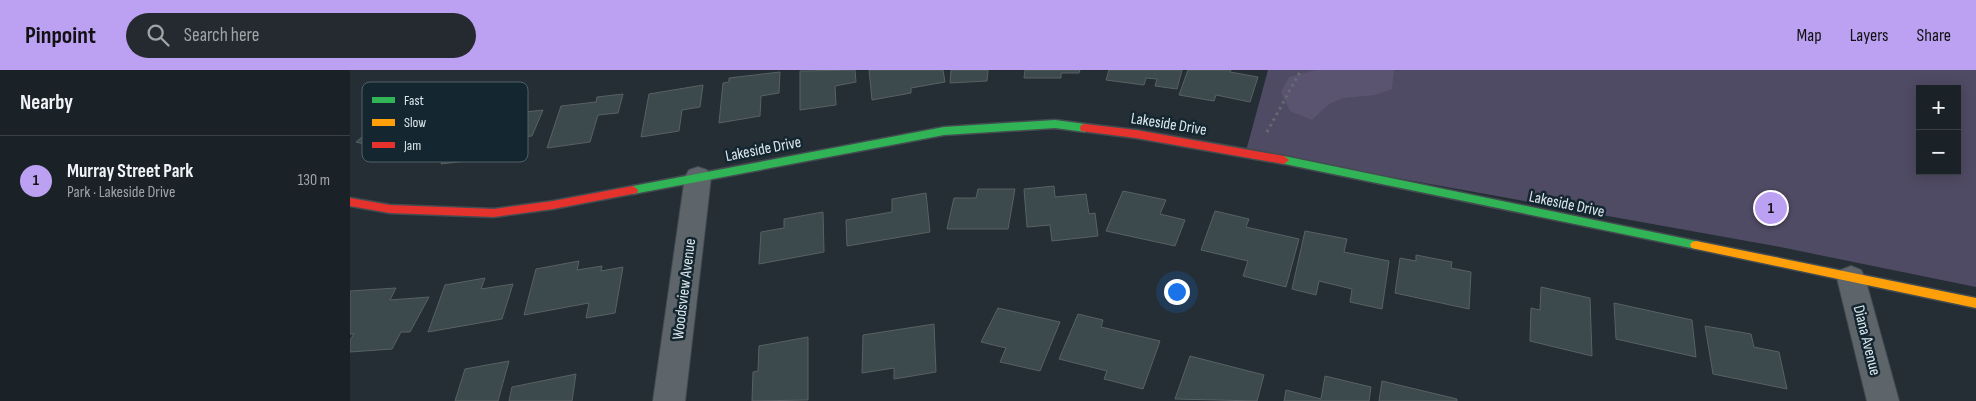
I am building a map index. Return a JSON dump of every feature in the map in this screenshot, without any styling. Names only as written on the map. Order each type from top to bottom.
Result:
[{"type":"street","name":"Lakeside Drive","points":[[350,202],[390,209],[494,212],[554,205],[944,131],[1055,124],[1136,134],[1253,154],[1976,303]]},
{"type":"street","name":"Woodsview Avenue","points":[[670,401],[698,177]]},
{"type":"street","name":"Diana Avenue","points":[[1852,278],[1883,401]]},
{"type":"path","points":[[1253,154],[1277,116],[1301,70]]},
{"type":"shaded area","points":[[1268,70],[1976,70],[1976,287],[1775,246],[1246,151]]},
{"type":"shaded area","points":[[1316,70],[1394,70],[1392,89],[1375,95],[1343,98],[1329,104],[1312,120],[1290,111],[1281,92],[1289,77]]},
{"type":"building","points":[[855,70],[856,82],[835,86],[836,105],[800,110],[800,71]]},
{"type":"building","points":[[869,70],[943,70],[945,82],[911,88],[911,93],[872,100]]},
{"type":"building","points":[[951,70],[988,70],[987,81],[950,83]]},
{"type":"building","points":[[1025,70],[1080,70],[1079,73],[1061,73],[1061,78],[1024,78]]},
{"type":"building","points":[[1109,70],[1182,70],[1177,89],[1155,86],[1157,79],[1146,78],[1144,85],[1106,80]]},
{"type":"building","points":[[1188,70],[1231,70],[1230,72],[1258,77],[1250,102],[1216,95],[1214,101],[1179,95]]},
{"type":"building","points":[[780,72],[779,93],[761,96],[760,116],[719,123],[723,83],[729,82],[729,78]]},
{"type":"building","points":[[703,85],[700,107],[682,110],[679,131],[641,137],[649,94]]},
{"type":"building","points":[[623,94],[618,113],[598,115],[590,142],[547,148],[561,106],[596,102],[597,97]]},
{"type":"building","points":[[543,110],[532,136],[528,136],[528,112]]},
{"type":"building","points":[[362,137],[362,143],[356,142]]},
{"type":"building","points":[[442,162],[458,162],[441,164]]},
{"type":"building","points":[[1054,186],[1055,197],[1086,194],[1089,214],[1095,213],[1098,236],[1052,241],[1050,225],[1027,227],[1024,189]]},
{"type":"building","points":[[978,189],[1015,189],[1008,229],[947,229],[954,198],[976,198]]},
{"type":"building","points":[[1123,191],[1166,200],[1160,214],[1185,220],[1175,246],[1106,231]]},
{"type":"building","points":[[926,193],[930,232],[847,246],[846,220],[892,212],[892,199]]},
{"type":"building","points":[[1215,211],[1249,219],[1246,227],[1299,239],[1286,287],[1243,276],[1248,261],[1201,250]]},
{"type":"building","points":[[823,212],[824,252],[759,264],[761,232],[784,228],[784,219]]},
{"type":"building","points":[[1305,231],[1347,239],[1344,252],[1389,261],[1382,309],[1350,302],[1352,289],[1319,281],[1316,295],[1292,289]]},
{"type":"building","points":[[1416,255],[1452,262],[1451,268],[1471,272],[1469,309],[1395,293],[1400,258],[1416,261]]},
{"type":"building","points":[[579,261],[577,270],[602,266],[601,271],[623,267],[615,313],[586,318],[589,303],[524,315],[536,269]]},
{"type":"building","points":[[485,278],[481,289],[513,284],[502,319],[428,332],[445,285]]},
{"type":"building","points":[[1541,287],[1590,298],[1592,356],[1530,341],[1531,308],[1540,310]]},
{"type":"building","points":[[396,288],[390,300],[429,297],[410,332],[401,332],[392,349],[350,352],[350,340],[354,334],[350,334],[350,291]]},
{"type":"building","points":[[1614,303],[1692,320],[1696,357],[1616,339]]},
{"type":"building","points":[[998,308],[1060,322],[1040,371],[1000,362],[1006,348],[981,342]]},
{"type":"building","points":[[1078,314],[1103,320],[1101,327],[1160,341],[1143,389],[1104,379],[1107,371],[1059,359]]},
{"type":"building","points":[[934,324],[936,372],[894,379],[894,368],[862,373],[863,335]]},
{"type":"building","points":[[1705,326],[1751,334],[1754,347],[1779,352],[1787,389],[1713,374]]},
{"type":"building","points":[[808,337],[808,400],[752,401],[753,372],[758,371],[759,346]]},
{"type":"building","points":[[1190,356],[1264,375],[1257,401],[1175,399]]},
{"type":"building","points":[[509,361],[498,401],[455,401],[465,369]]},
{"type":"building","points":[[576,374],[572,401],[509,401],[512,387]]},
{"type":"building","points":[[1325,376],[1371,387],[1369,401],[1284,401],[1286,390],[1321,399]]},
{"type":"building","points":[[1382,381],[1457,399],[1457,401],[1379,401]]},
{"type":"traffic: fast","points":[[633,190],[944,131],[1055,124],[1085,128]]},
{"type":"traffic: fast","points":[[1284,160],[1696,245]]},
{"type":"traffic: slow","points":[[1696,245],[1976,303]]},
{"type":"traffic: jam","points":[[1085,128],[1136,134],[1284,160]]},
{"type":"traffic: jam","points":[[350,202],[390,209],[494,213],[553,205],[633,190]]},
{"type":"place","name":"Murray Street Park","points":[[1771,208]]}]
